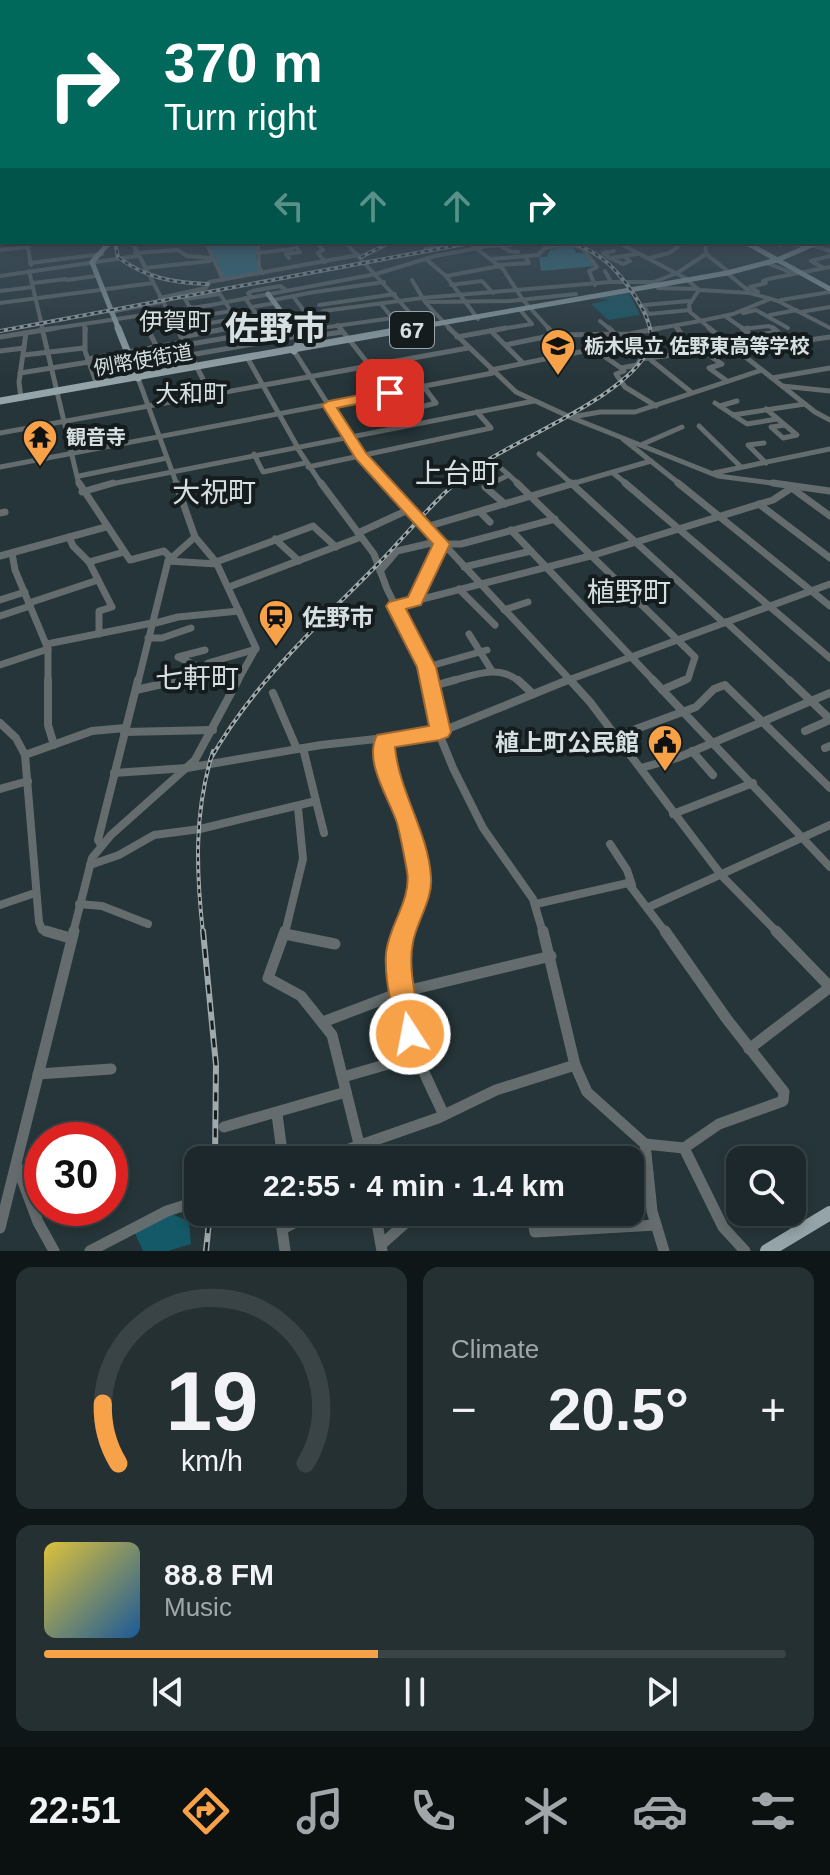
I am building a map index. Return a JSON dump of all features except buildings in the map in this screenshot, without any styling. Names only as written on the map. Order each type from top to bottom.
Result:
[{"type":"main road","points":[[93,266],[138,378]]},
{"type":"main road","name":"67","points":[[531,309],[754,266]]},
{"type":"main road","points":[[787,266],[830,290]]},
{"type":"main road","points":[[272,299],[298,334],[300,341],[294,351]]},
{"type":"main road","name":"例幣使街道","points":[[0,401],[531,309]]},
{"type":"main road","points":[[767,1251],[830,1213]]},
{"type":"street","points":[[30,266],[82,492],[130,560],[164,551],[169,559]]},
{"type":"street","points":[[0,276],[65,266]]},
{"type":"street","points":[[158,266],[145,268],[211,395]]},
{"type":"street","points":[[215,266],[223,280]]},
{"type":"street","points":[[259,266],[263,273]]},
{"type":"street","points":[[110,312],[223,280],[300,266]]},
{"type":"street","points":[[369,266],[424,328]]},
{"type":"street","points":[[251,307],[286,290],[404,266]]},
{"type":"street","points":[[435,266],[446,276],[478,319]]},
{"type":"street","points":[[446,276],[491,266]]},
{"type":"street","points":[[500,266],[523,300],[554,335]]},
{"type":"street","points":[[595,285],[589,271],[597,266]]},
{"type":"street","points":[[665,266],[698,290]]},
{"type":"street","points":[[20,373],[157,347],[204,333],[324,311],[492,291],[654,282],[687,266]]},
{"type":"street","points":[[720,266],[750,293]]},
{"type":"street","points":[[777,266],[797,273]]},
{"type":"street","points":[[61,267],[72,294]]},
{"type":"street","points":[[758,295],[760,293],[750,287],[766,283],[764,280],[827,267]]},
{"type":"street","points":[[605,271],[611,282]]},
{"type":"street","points":[[463,274],[467,282]]},
{"type":"street","points":[[0,289],[96,276]]},
{"type":"street","points":[[341,280],[362,307]]},
{"type":"street","points":[[412,280],[424,300],[457,337],[509,388],[570,417],[712,474],[748,482],[829,491]]},
{"type":"street","points":[[451,285],[482,281],[492,291]]},
{"type":"street","points":[[0,337],[248,298],[272,299],[384,282]]},
{"type":"street","points":[[0,303],[153,283]]},
{"type":"street","points":[[0,289],[21,285]]},
{"type":"street","points":[[262,323],[251,307],[249,292],[280,286],[286,290]]},
{"type":"street","points":[[302,287],[415,423]]},
{"type":"street","points":[[658,288],[750,293],[775,300],[830,328]]},
{"type":"street","points":[[698,290],[689,301],[690,310],[700,321],[805,404],[830,420]]},
{"type":"street","points":[[505,345],[554,335],[628,335],[725,316],[775,300],[830,290]]},
{"type":"street","points":[[204,333],[185,299],[220,294],[231,311],[261,342]]},
{"type":"street","points":[[319,305],[395,294]]},
{"type":"street","points":[[424,300],[464,303],[576,294]]},
{"type":"street","points":[[293,296],[321,335],[342,332]]},
{"type":"street","points":[[689,301],[644,305],[648,314],[690,310]]},
{"type":"street","points":[[381,304],[403,332]]},
{"type":"street","points":[[136,306],[157,347]]},
{"type":"street","points":[[768,316],[830,307]]},
{"type":"street","points":[[733,314],[756,310],[788,328]]},
{"type":"street","points":[[195,317],[231,311]]},
{"type":"street","points":[[457,337],[532,324],[521,311]]},
{"type":"street","points":[[747,312],[754,317]]},
{"type":"street","points":[[199,325],[256,315]]},
{"type":"street","points":[[190,355],[249,345],[316,328],[414,315]]},
{"type":"street","points":[[454,316],[460,322]]},
{"type":"street","points":[[725,316],[752,336],[778,332],[769,326],[744,329]]},
{"type":"street","points":[[600,321],[616,335]]},
{"type":"street","points":[[84,325],[87,332],[83,338],[84,348],[97,385]]},
{"type":"street","points":[[675,326],[683,338],[722,364],[709,368],[727,381]]},
{"type":"street","points":[[217,331],[232,361]]},
{"type":"street","points":[[491,331],[523,363]]},
{"type":"street","points":[[21,398],[20,373],[26,333]]},
{"type":"street","points":[[183,341],[255,333]]},
{"type":"street","points":[[243,335],[249,345]]},
{"type":"street","points":[[621,368],[637,365],[644,352],[628,335]]},
{"type":"street","points":[[641,359],[705,352],[793,335],[801,341]]},
{"type":"street","points":[[734,347],[830,337]]},
{"type":"street","points":[[0,351],[49,353],[84,348]]},
{"type":"street","points":[[0,433],[468,348]]},
{"type":"street","points":[[0,467],[424,387],[594,349],[624,371],[616,374],[620,381],[656,406]]},
{"type":"street","points":[[294,351],[361,456],[569,680],[617,736],[722,876],[830,987],[749,1049]]},
{"type":"street","points":[[248,359],[307,465],[375,556],[395,606],[427,667],[445,751],[477,816],[512,869],[526,884],[536,904],[575,1065],[587,1092],[645,1144],[684,1148],[719,1124],[783,1101],[784,1092],[749,1049],[632,885],[631,878],[610,844]]},
{"type":"street","points":[[651,360],[691,392]]},
{"type":"street","points":[[772,378],[830,368]]},
{"type":"street","points":[[570,417],[600,412],[635,412],[762,370]]},
{"type":"street","points":[[138,378],[195,537],[217,563],[256,649]]},
{"type":"street","points":[[782,386],[830,391]]},
{"type":"street","points":[[405,411],[436,402],[424,387]]},
{"type":"street","points":[[82,492],[121,480],[536,401]]},
{"type":"street","points":[[737,401],[717,404],[747,424],[777,419]]},
{"type":"street","points":[[733,415],[805,404]]},
{"type":"street","points":[[425,406],[436,419]]},
{"type":"street","points":[[766,409],[779,419],[788,427],[797,435],[783,438],[771,427],[786,425]]},
{"type":"street","points":[[254,454],[263,472],[361,456],[491,428],[477,412]]},
{"type":"street","points":[[699,426],[740,466]]},
{"type":"street","points":[[643,444],[682,427]]},
{"type":"street","points":[[618,435],[830,606]]},
{"type":"street","points":[[764,443],[748,445],[766,463]]},
{"type":"street","points":[[712,474],[830,449]]},
{"type":"street","points":[[539,454],[830,720],[805,731]]},
{"type":"street","points":[[79,476],[167,458]]},
{"type":"street","points":[[426,527],[651,461]]},
{"type":"street","points":[[502,469],[594,555],[695,661],[688,679],[662,690]]},
{"type":"street","points":[[613,473],[830,658]]},
{"type":"street","points":[[505,504],[485,487],[509,475]]},
{"type":"street","points":[[395,606],[636,543],[759,504],[793,488]]},
{"type":"street","points":[[793,488],[830,516]]},
{"type":"street","points":[[759,504],[830,558]]},
{"type":"street","points":[[229,587],[336,547],[410,509]]},
{"type":"street","points":[[480,512],[490,522]]},
{"type":"street","points":[[380,571],[397,551],[441,542],[461,544],[555,519]]},
{"type":"street","points":[[169,559],[217,563],[314,526],[336,547]]},
{"type":"street","points":[[0,556],[106,527]]},
{"type":"street","points":[[511,530],[715,742],[830,867]]},
{"type":"street","points":[[69,537],[73,546],[89,562],[112,607],[99,611],[99,634]]},
{"type":"street","points":[[101,845],[98,840],[169,559],[195,537]]},
{"type":"street","points":[[275,539],[299,561]]},
{"type":"street","points":[[415,601],[441,542]]},
{"type":"street","points":[[464,567],[531,551]]},
{"type":"street","points":[[89,562],[124,552]]},
{"type":"street","points":[[12,553],[15,570],[47,646],[48,725],[54,745]]},
{"type":"street","points":[[0,616],[98,580]]},
{"type":"street","points":[[114,773],[187,768],[300,749],[440,732],[569,680],[830,584]]},
{"type":"street","points":[[459,589],[495,625]]},
{"type":"street","points":[[0,600],[25,592]]},
{"type":"street","points":[[504,610],[528,602]]},
{"type":"street","points":[[0,665],[47,646],[99,634],[178,617],[239,611]]},
{"type":"street","points":[[148,638],[162,638],[191,628]]},
{"type":"street","points":[[469,634],[483,651],[492,671]]},
{"type":"street","points":[[136,690],[196,677],[208,663],[256,649]]},
{"type":"street","points":[[0,1228],[90,865],[101,845],[195,760],[256,649]]},
{"type":"street","points":[[201,668],[178,657],[205,650]]},
{"type":"street","points":[[427,667],[483,651]]},
{"type":"street","points":[[433,686],[492,671],[504,671],[533,694]]},
{"type":"street","points":[[617,736],[685,712],[725,685],[830,788]]},
{"type":"street","points":[[273,693],[300,749],[324,833]]},
{"type":"street","points":[[641,768],[715,742],[830,693]]},
{"type":"street","points":[[0,723],[16,738],[25,755],[35,893],[42,930],[70,938]]},
{"type":"street","points":[[25,755],[96,730],[213,730]]},
{"type":"street","points":[[384,740],[386,770],[408,823],[419,877],[398,956],[402,992],[416,1056],[444,1115]]},
{"type":"street","points":[[692,751],[713,775]]},
{"type":"street","points":[[0,789],[28,781]]},
{"type":"street","points":[[673,814],[753,783]]},
{"type":"street","points":[[90,865],[119,855],[154,835],[298,808],[298,805],[316,801]]},
{"type":"street","points":[[298,808],[304,854],[285,934],[268,978],[301,996],[335,1042],[360,1146],[444,1115],[496,1090],[575,1065]]},
{"type":"street","points":[[649,907],[830,825]]},
{"type":"street","points":[[536,904],[628,883],[632,885]]},
{"type":"street","points":[[0,903],[35,893]]},
{"type":"street","points":[[79,904],[102,906],[148,924]]},
{"type":"street","points":[[285,934],[335,944]]},
{"type":"street","points":[[323,1022],[402,992],[551,956]]},
{"type":"street","points":[[343,1077],[416,1056]]},
{"type":"street","points":[[38,1074],[111,1069]]},
{"type":"street","points":[[224,1127],[346,1092]]},
{"type":"street","points":[[277,1114],[281,1146]]},
{"type":"street","points":[[645,1144],[656,1225],[664,1251]]},
{"type":"street","points":[[684,1148],[723,1227],[745,1251]]},
{"type":"street","points":[[17,1166],[38,1222],[54,1251]]},
{"type":"street","points":[[644,1173],[648,1173]]},
{"type":"street","points":[[90,1251],[167,1211],[184,1206]]},
{"type":"street","points":[[644,1226],[656,1225]]},
{"type":"street","points":[[285,1251],[282,1229],[288,1226]]},
{"type":"street","points":[[378,1226],[382,1248]]},
{"type":"street","points":[[382,1248],[404,1226]]},
{"type":"street","points":[[534,1226],[535,1232],[639,1226]]},
{"type":"shaded area","points":[[219,266],[260,266],[263,273],[225,280]]},
{"type":"shaded area","points":[[540,266],[591,266],[541,271]]},
{"type":"shaded area","points":[[629,293],[640,315],[608,320],[591,304],[609,300],[597,298]]},
{"type":"shaded area","points":[[169,1213],[184,1219],[184,1226],[189,1226],[191,1244],[168,1251],[143,1251],[134,1231]]},
{"type":"railway","points":[[132,266],[172,281],[208,284]]},
{"type":"railway","points":[[0,331],[345,266]]},
{"type":"railway","points":[[211,758],[246,705],[288,655],[454,485],[485,462],[593,401],[637,367],[649,348],[649,326],[629,287],[611,266]]},
{"type":"railway","points":[[211,758],[213,751]]},
{"type":"railway","points":[[203,933],[198,841],[202,796],[211,758]]},
{"type":"railway","points":[[203,931],[216,1065],[215,1146]]},
{"type":"railway","points":[[206,1251],[209,1226]]},
{"type":"place","name":"栃木県立 佐野東高等学校","points":[[558,377]]},
{"type":"place","name":"観音寺","points":[[40,468]]},
{"type":"place","name":"佐野市","points":[[276,648]]},
{"type":"place","name":"植上町公民館","points":[[665,773]]},
{"type":"district","name":"伊賀町","points":[[175,321]]},
{"type":"district","name":"佐野市","points":[[276,328]]},
{"type":"district","name":"大和町","points":[[191,393]]},
{"type":"district","name":"上台町","points":[[457,473]]},
{"type":"district","name":"大祝町","points":[[214,492]]},
{"type":"district","name":"植野町","points":[[629,592]]},
{"type":"district","name":"七軒町","points":[[197,678]]},
{"type":"route","points":[[390,393],[329,405],[361,456],[442,544],[415,595],[415,601],[395,606],[427,667],[440,732],[384,740],[386,770],[408,823],[420,883],[398,956],[410,1034]]}]
